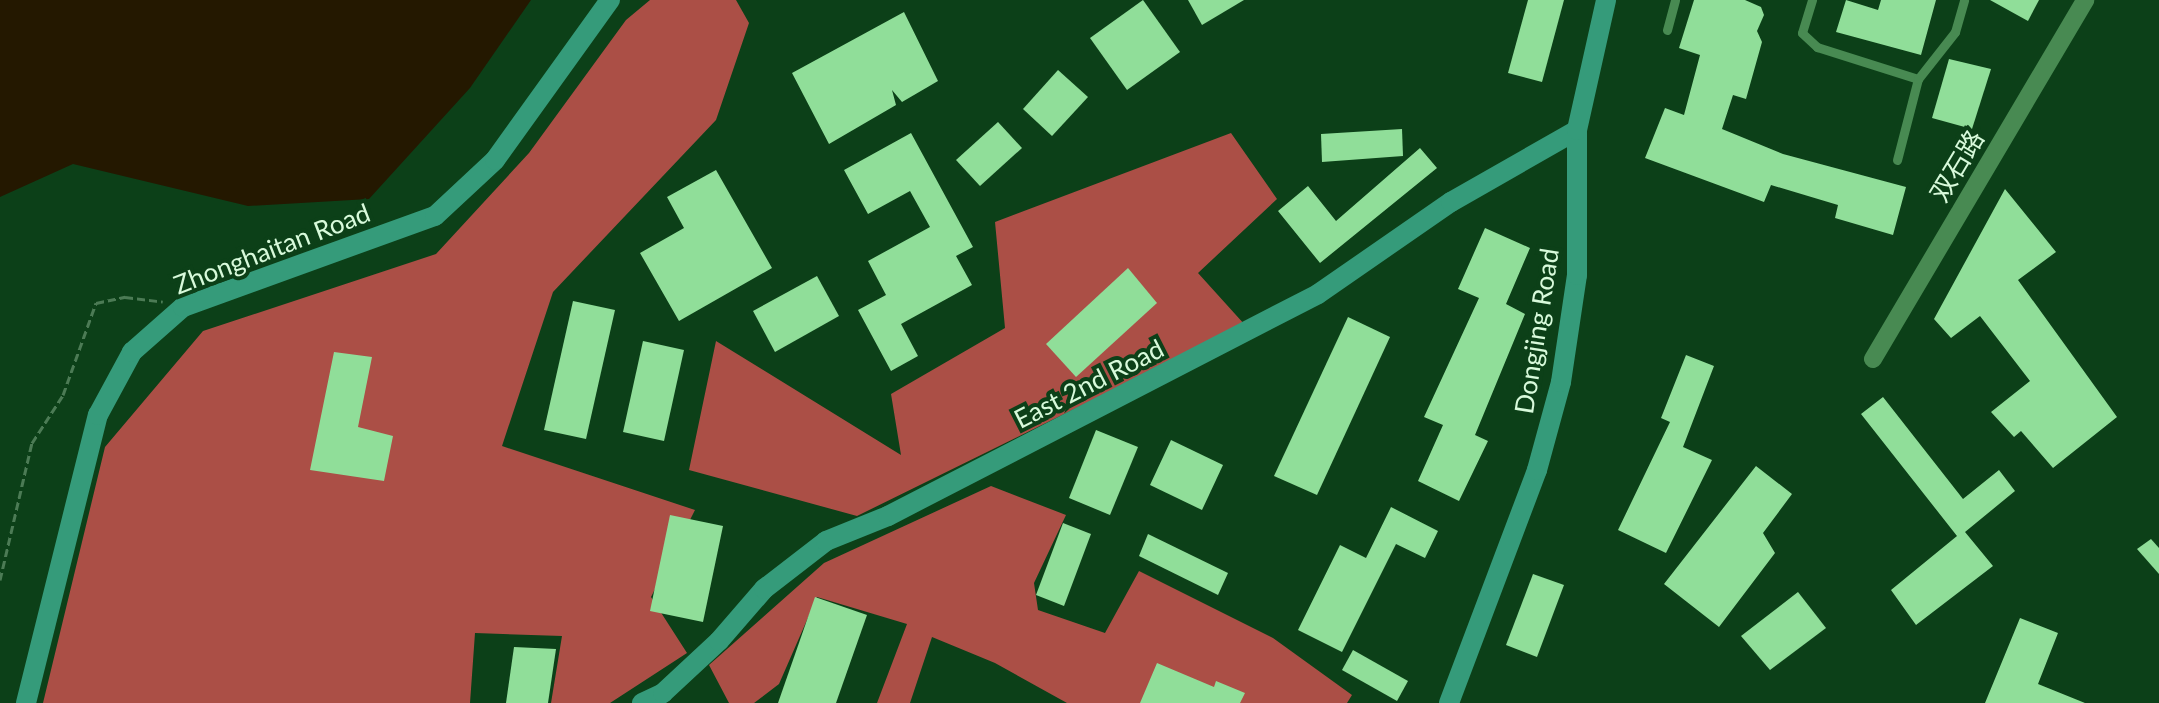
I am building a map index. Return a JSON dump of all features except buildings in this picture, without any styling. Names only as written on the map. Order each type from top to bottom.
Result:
[{"type":"main road","name":"Zhonghaitan Road","points":[[26,703],[98,415],[132,352],[178,311],[435,216],[495,160],[610,0]]},
{"type":"main road","name":"Dongjing Road","points":[[1449,703],[1537,470],[1561,382],[1577,275],[1577,130],[1606,0]]},
{"type":"main road","name":"East 2nd Road","points":[[642,703],[663,693],[719,641],[764,589],[826,541],[888,516],[1318,294],[1451,202],[1577,130]]},
{"type":"street","name":"双石路","points":[[1873,359],[2085,0]]},
{"type":"lane","points":[[1667,30],[1675,0]]},
{"type":"lane","points":[[1810,0],[1802,33],[1817,47],[1918,79]]},
{"type":"lane","points":[[1897,160],[1918,79],[1955,32],[1964,0]]},
{"type":"path","points":[[0,580],[32,443],[63,395],[96,303],[157,299],[178,311]]},
{"type":"shaded area","points":[[0,0],[531,0],[470,88],[369,199],[248,206],[73,164],[0,197]]},
{"type":"shaded area","points":[[650,0],[736,0],[749,23],[716,120],[553,292],[502,446],[695,510],[651,597],[687,653],[610,703],[551,703],[562,636],[475,633],[470,703],[43,703],[105,447],[203,331],[436,254],[529,153],[626,20]]},
{"type":"shaded area","points":[[1231,133],[1277,199],[1198,273],[1245,325],[857,516],[689,470],[716,341],[901,455],[891,394],[1005,328],[995,222]]},
{"type":"shaded area","points":[[991,486],[1066,515],[1034,583],[1038,610],[1105,633],[1139,571],[1273,638],[1352,695],[1347,703],[1067,703],[995,663],[932,637],[910,703],[877,703],[907,624],[817,597],[779,684],[754,703],[729,703],[709,665],[824,563]]}]
